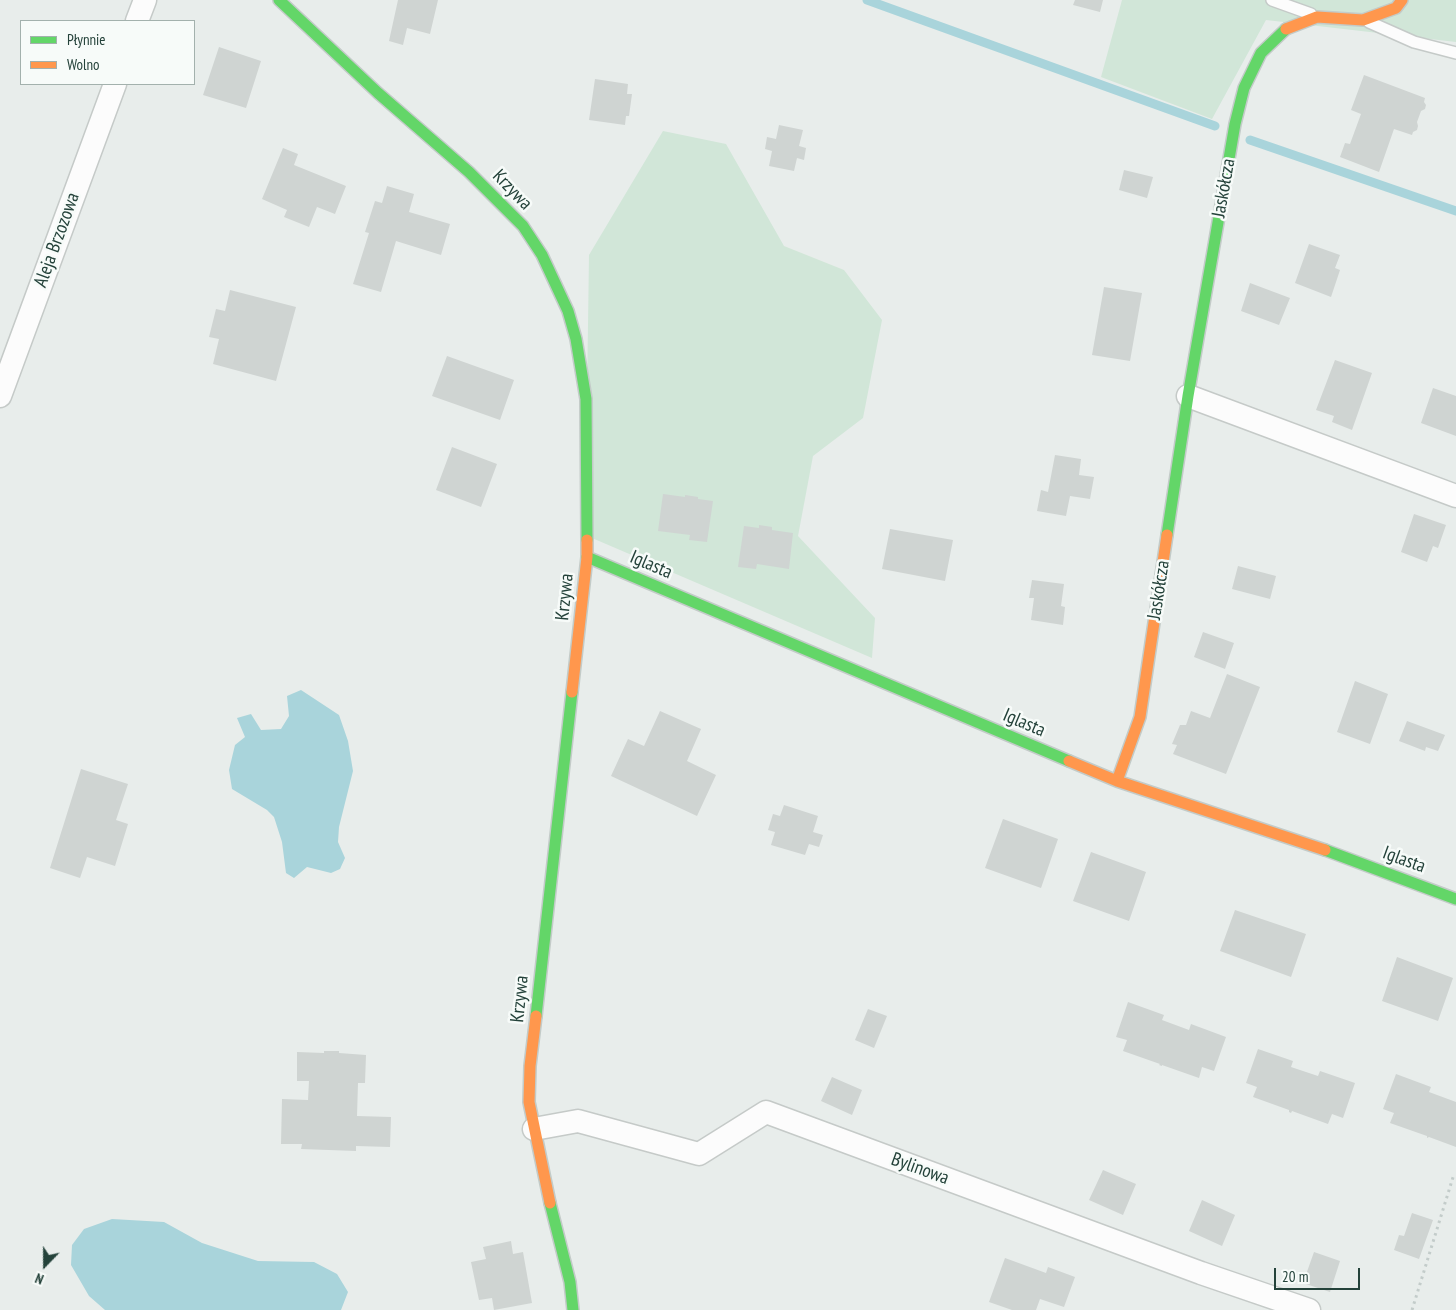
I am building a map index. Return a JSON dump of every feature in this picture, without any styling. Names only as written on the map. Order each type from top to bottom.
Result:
[{"type":"street","points":[[138,20],[145,0]]},
{"type":"street","name":"Krzywa","points":[[279,0],[378,93],[469,172],[523,226],[542,255],[568,310],[576,339],[586,399],[587,556],[530,1066],[528,1102],[547,1192],[570,1282],[573,1310]]},
{"type":"street","points":[[1317,17],[1363,20],[1396,8],[1402,0]]},
{"type":"street","name":"Jaskółcza","points":[[1118,781],[1140,717],[1188,396],[1235,124],[1244,88],[1261,53],[1287,28],[1317,17]]},
{"type":"street","name":"Aleja Brzozowa","points":[[0,396],[114,85]]},
{"type":"street","points":[[1188,396],[1456,496]]},
{"type":"street","name":"Iglasta","points":[[587,556],[1118,781],[1310,844],[1456,899]]},
{"type":"street","name":"Bylinowa","points":[[534,1129],[578,1121],[699,1154],[766,1112],[1201,1273],[1309,1310]]},
{"type":"lane","points":[[1272,0],[1317,17]]},
{"type":"lane","points":[[1363,20],[1414,42],[1456,53]]},
{"type":"path","points":[[1412,1310],[1454,1174]]},
{"type":"green space","points":[[1122,0],[1456,0],[1456,42],[1266,20],[1212,119],[1101,77]]},
{"type":"green space","points":[[663,131],[726,144],[784,246],[844,270],[882,320],[863,418],[813,456],[798,536],[875,618],[872,658],[585,535],[589,255]]},
{"type":"water","points":[[301,690],[339,715],[348,741],[353,771],[339,827],[338,842],[345,858],[340,869],[331,873],[307,867],[294,878],[286,873],[282,842],[274,817],[267,810],[232,789],[229,770],[235,745],[245,737],[237,718],[251,714],[261,730],[281,729],[289,716],[287,696]]},
{"type":"water","points":[[112,1219],[164,1222],[202,1243],[258,1261],[314,1262],[337,1274],[348,1292],[341,1310],[105,1310],[89,1296],[71,1265],[72,1245],[84,1229]]},
{"type":"building","points":[[398,0],[438,0],[430,34],[407,28],[403,45],[389,41]]},
{"type":"building","points":[[1075,0],[1103,0],[1100,12],[1073,5]]},
{"type":"building","points":[[219,47],[261,61],[246,108],[203,95]]},
{"type":"building","points":[[1364,75],[1425,98],[1425,109],[1421,111],[1417,122],[1417,130],[1412,135],[1394,129],[1379,172],[1340,157],[1345,143],[1350,144],[1361,114],[1351,110]]},
{"type":"building","points":[[595,79],[628,84],[627,94],[632,94],[629,116],[626,116],[625,125],[589,120]]},
{"type":"building","points":[[779,125],[803,130],[799,146],[806,148],[804,160],[797,158],[794,171],[769,166],[772,151],[765,149],[767,137],[776,139]]},
{"type":"building","points":[[283,148],[298,154],[294,165],[346,186],[335,214],[317,207],[309,227],[284,217],[287,210],[262,199]]},
{"type":"building","points":[[1124,170],[1153,177],[1147,198],[1119,190]]},
{"type":"building","points":[[387,186],[414,194],[409,212],[450,224],[441,255],[396,241],[381,292],[353,284],[369,233],[365,232],[375,201],[382,203]]},
{"type":"building","points":[[1309,244],[1340,255],[1335,268],[1340,270],[1331,297],[1295,283]]},
{"type":"building","points":[[1250,283],[1290,298],[1279,325],[1241,311]]},
{"type":"building","points":[[1104,287],[1142,293],[1130,361],[1092,355]]},
{"type":"building","points":[[230,290],[296,307],[276,381],[213,364],[219,339],[209,337],[216,309],[225,311]]},
{"type":"building","points":[[447,356],[514,380],[500,420],[432,396]]},
{"type":"building","points":[[1335,360],[1372,373],[1352,430],[1332,422],[1334,416],[1316,410]]},
{"type":"building","points":[[1433,388],[1456,396],[1456,436],[1421,423]]},
{"type":"building","points":[[452,447],[497,464],[481,507],[436,490]]},
{"type":"building","points":[[1055,455],[1081,459],[1079,475],[1094,477],[1090,499],[1070,496],[1066,516],[1037,511],[1041,490],[1048,492]]},
{"type":"building","points":[[663,494],[685,497],[685,495],[713,501],[707,542],[689,540],[690,535],[658,531]]},
{"type":"building","points":[[1414,514],[1446,525],[1438,548],[1433,546],[1427,562],[1401,552]]},
{"type":"building","points":[[759,525],[772,527],[772,530],[793,533],[789,569],[757,564],[756,569],[738,567],[744,526],[759,528]]},
{"type":"building","points":[[890,529],[953,540],[945,581],[882,569]]},
{"type":"building","points":[[1238,566],[1276,576],[1270,599],[1232,589]]},
{"type":"building","points":[[1032,580],[1064,584],[1061,606],[1065,607],[1063,625],[1031,620],[1034,598],[1029,598]]},
{"type":"building","points":[[1203,632],[1234,643],[1225,669],[1194,657]]},
{"type":"building","points":[[1227,674],[1260,687],[1226,774],[1173,754],[1177,745],[1172,744],[1180,725],[1186,725],[1191,711],[1210,718]]},
{"type":"building","points":[[1355,681],[1388,694],[1370,744],[1337,732]]},
{"type":"building","points":[[660,711],[701,729],[687,761],[716,775],[697,816],[611,776],[628,739],[644,746]]},
{"type":"building","points":[[1407,721],[1445,735],[1438,751],[1426,747],[1425,751],[1399,741]]},
{"type":"building","points":[[81,769],[128,784],[116,820],[128,824],[115,866],[87,857],[80,878],[50,868]]},
{"type":"building","points":[[784,805],[818,816],[813,832],[823,835],[819,847],[809,844],[805,855],[771,845],[775,832],[768,830],[773,814],[780,816]]},
{"type":"building","points":[[1003,819],[1058,839],[1041,888],[985,868]]},
{"type":"building","points":[[1091,852],[1146,872],[1129,921],[1073,901]]},
{"type":"building","points":[[1235,910],[1306,934],[1291,977],[1220,951]]},
{"type":"building","points":[[1397,957],[1453,978],[1438,1021],[1382,1001]]},
{"type":"building","points":[[1128,1002],[1164,1015],[1162,1020],[1189,1030],[1191,1024],[1226,1037],[1214,1071],[1202,1067],[1199,1078],[1123,1051],[1127,1040],[1116,1037]]},
{"type":"building","points":[[868,1009],[887,1016],[874,1048],[855,1040]]},
{"type":"building","points":[[1258,1049],[1293,1061],[1291,1067],[1318,1076],[1320,1071],[1355,1083],[1343,1118],[1332,1114],[1328,1124],[1292,1111],[1291,1113],[1289,1110],[1253,1097],[1257,1087],[1246,1083]]},
{"type":"building","points":[[324,1051],[366,1055],[365,1083],[358,1083],[357,1116],[391,1117],[390,1147],[356,1146],[356,1151],[301,1149],[302,1144],[281,1144],[282,1099],[308,1100],[309,1081],[297,1081],[297,1052],[324,1053]]},
{"type":"building","points":[[1396,1074],[1431,1087],[1429,1092],[1456,1102],[1456,1147],[1390,1123],[1394,1113],[1383,1109]]},
{"type":"building","points":[[832,1077],[862,1090],[852,1115],[821,1101]]},
{"type":"building","points":[[1103,1170],[1136,1184],[1123,1215],[1089,1200]]},
{"type":"building","points":[[1202,1200],[1235,1215],[1222,1246],[1189,1231]]},
{"type":"building","points":[[1412,1213],[1433,1220],[1419,1259],[1394,1250],[1399,1235],[1404,1236]]},
{"type":"building","points":[[511,1241],[513,1254],[523,1252],[532,1303],[494,1310],[492,1298],[479,1300],[471,1262],[486,1259],[483,1247]]},
{"type":"building","points":[[1314,1252],[1340,1261],[1330,1292],[1303,1283]]},
{"type":"building","points":[[1005,1258],[1046,1273],[1048,1267],[1075,1277],[1064,1307],[1040,1299],[1036,1310],[1012,1310],[989,1302]]},
{"type":"waterway","points":[[867,0],[1215,126]]},
{"type":"waterway","points":[[1250,140],[1456,211]]},
{"type":"traffic: fast","points":[[279,0],[378,93],[469,172],[523,226],[542,255],[568,311],[576,339],[586,399],[587,540]]},
{"type":"traffic: fast","points":[[1167,535],[1188,396],[1235,124],[1244,88],[1261,53],[1286,29]]},
{"type":"traffic: fast","points":[[587,557],[1069,761]]},
{"type":"traffic: fast","points":[[536,1016],[572,692]]},
{"type":"traffic: fast","points":[[1325,850],[1456,899]]},
{"type":"traffic: fast","points":[[550,1203],[570,1282],[573,1310]]},
{"type":"traffic: slow","points":[[1286,29],[1317,17],[1363,20],[1396,8],[1402,0]]},
{"type":"traffic: slow","points":[[1117,781],[1140,717],[1167,535]]},
{"type":"traffic: slow","points":[[572,692],[587,557],[587,540]]},
{"type":"traffic: slow","points":[[1069,761],[1117,781],[1325,850]]},
{"type":"traffic: slow","points":[[536,1016],[530,1066],[529,1102],[550,1203]]}]
